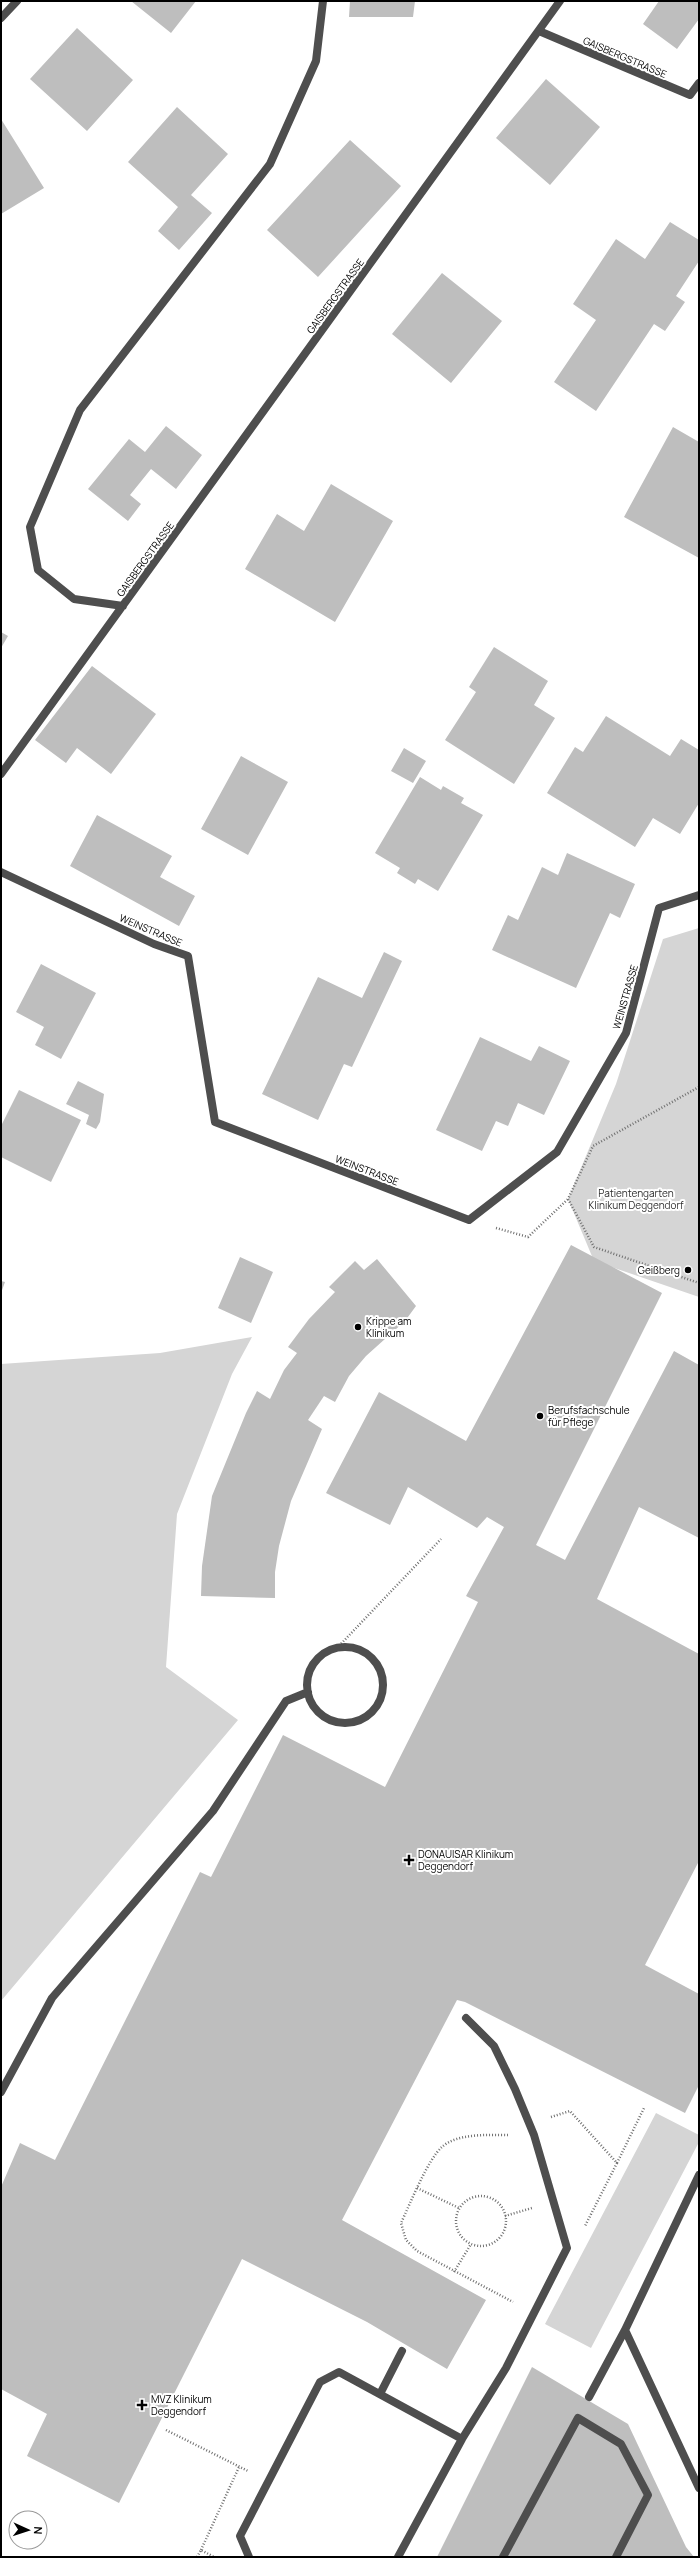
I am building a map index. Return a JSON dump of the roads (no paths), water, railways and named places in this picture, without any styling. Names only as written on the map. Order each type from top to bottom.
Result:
[{"type":"street","points":[[1,18],[17,1]]},
{"type":"street","name":"GAISBERGSTRASSE","points":[[323,1],[316,61],[270,164],[80,410],[30,527],[38,570],[74,599],[123,606],[560,1]]},
{"type":"street","name":"GAISBERGSTRASSE","points":[[539,31],[690,95],[699,83]]},
{"type":"street","points":[[1,774],[123,606]]},
{"type":"street","name":"WEINSTRASSE","points":[[1,872],[154,944],[188,956],[215,1122],[469,1220],[558,1152],[626,1033],[660,908],[699,895]]},
{"type":"street","points":[[350,1647],[362,1651],[372,1659],[380,1670],[383,1682],[378,1706],[370,1715],[359,1721],[347,1724],[335,1722],[324,1717],[314,1708],[308,1692],[306,1686],[309,1673],[315,1662],[325,1653],[337,1648],[350,1647]]},
{"type":"street","points":[[1,2092],[52,1998],[212,1811],[286,1701],[308,1692]]},
{"type":"street","points":[[398,2557],[462,2439],[506,2368],[535,2314],[567,2248],[530,2125],[494,2046],[466,2018]]},
{"type":"street","points":[[589,2397],[625,2330],[699,2176]]},
{"type":"street","points":[[625,2330],[699,2488]]},
{"type":"street","points":[[380,2394],[402,2351]]},
{"type":"street","points":[[249,2557],[240,2536],[320,2382],[339,2372],[462,2439]]},
{"type":"street","points":[[503,2557],[578,2418],[621,2444],[648,2495],[616,2557]]},
{"type":"place","name":"Geißberg","points":[[688,1270]]},
{"type":"place","name":"Krippe am Klinikum","points":[[358,1327]]},
{"type":"place","name":"Berufsfachschule für Pflege","points":[[540,1416]]},
{"type":"place","name":"DONAUISAR Klinikum Deggendorf","points":[[409,1860]]},
{"type":"place","name":"MVZ Klinikum Deggendorf","points":[[142,2405]]},
{"type":"park label","name":"Patientengarten Klinikum Deggendorf","points":[[636,1198]]}]
